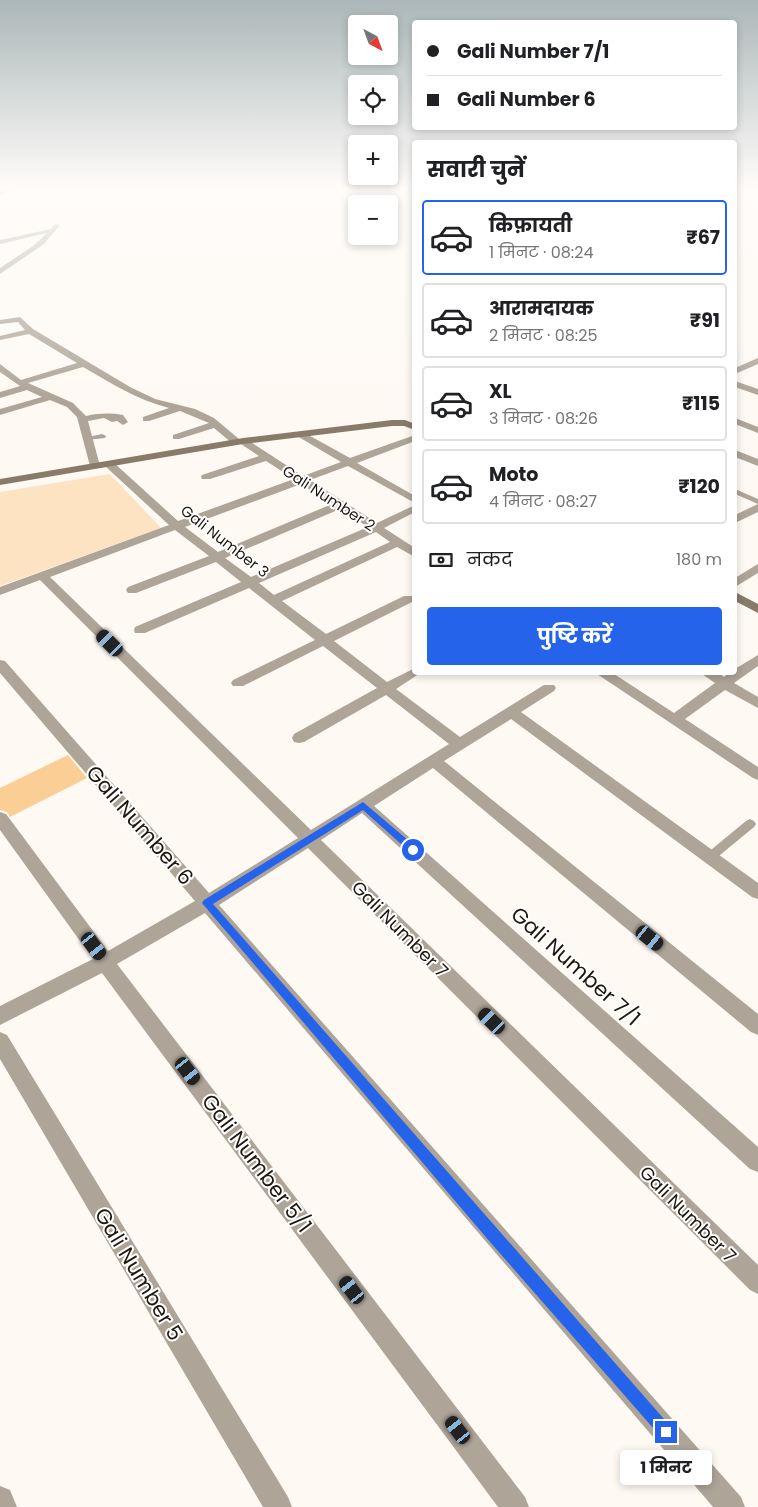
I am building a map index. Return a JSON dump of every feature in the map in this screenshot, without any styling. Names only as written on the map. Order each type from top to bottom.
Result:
[{"type":"street","points":[[0,272],[17,258]]},
{"type":"street","name":"Gali Number 2","points":[[0,322],[20,319],[30,331],[127,390],[152,401],[192,411],[216,424],[240,442],[267,457],[412,551]]},
{"type":"street","points":[[0,338],[30,331]]},
{"type":"street","points":[[737,370],[758,361]]},
{"type":"street","points":[[0,395],[83,364]]},
{"type":"street","points":[[0,367],[5,377],[70,404],[78,411],[83,419],[95,466]]},
{"type":"street","points":[[737,385],[758,392]]},
{"type":"street","points":[[0,412],[50,397]]},
{"type":"street","points":[[146,419],[179,408]]},
{"type":"street","points":[[83,419],[105,415],[109,418],[120,417],[123,422]]},
{"type":"street","points":[[737,422],[758,430]]},
{"type":"street","points":[[0,482],[240,442],[369,425],[399,423],[412,426]]},
{"type":"street","points":[[186,451],[174,433],[216,424]]},
{"type":"street","points":[[300,434],[412,498]]},
{"type":"street","points":[[0,592],[412,439]]},
{"type":"street","points":[[737,454],[758,463]]},
{"type":"street","points":[[206,477],[267,457]]},
{"type":"street","name":"Gali Number 3","points":[[109,464],[177,526],[460,745]]},
{"type":"street","points":[[132,590],[217,557],[339,504]]},
{"type":"street","points":[[737,516],[758,507]]},
{"type":"street","points":[[140,630],[376,528],[412,510]]},
{"type":"street","points":[[273,600],[398,542]]},
{"type":"street","points":[[737,582],[758,568]]},
{"type":"street","name":"Gali Number 7","points":[[43,576],[758,1282]]},
{"type":"street","points":[[737,597],[758,609]]},
{"type":"street","points":[[238,683],[408,599]]},
{"type":"street","points":[[737,672],[758,658]]},
{"type":"street","name":"Gali Number 6","points":[[0,664],[495,1237],[732,1507]]},
{"type":"street","points":[[299,738],[412,674]]},
{"type":"street","points":[[606,675],[758,774]]},
{"type":"street","points":[[711,675],[758,703]]},
{"type":"street","points":[[674,720],[733,675]]},
{"type":"street","points":[[0,1016],[105,962],[207,903],[549,688]]},
{"type":"street","points":[[511,712],[758,892]]},
{"type":"street","points":[[434,761],[758,1026]]},
{"type":"street","name":"Gali Number 7/1","points":[[363,805],[758,1161]]},
{"type":"street","name":"Gali Number 5/1","points":[[0,818],[105,962],[515,1507]]},
{"type":"street","name":"Gali Number 5","points":[[0,1041],[278,1507]]},
{"type":"street","points":[[0,1500],[3,1507]]},
{"type":"lane","points":[[87,438],[102,436]]},
{"type":"lane","points":[[737,492],[758,502]]},
{"type":"lane","points":[[710,857],[750,824]]},
{"type":"shaded area","points":[[110,474],[161,528],[0,586],[0,492]]},
{"type":"building","points":[[68,755],[87,778],[10,817],[7,812],[0,810],[0,788]]},
{"type":"route","points":[[413,850],[363,805],[207,903],[666,1432]]}]
